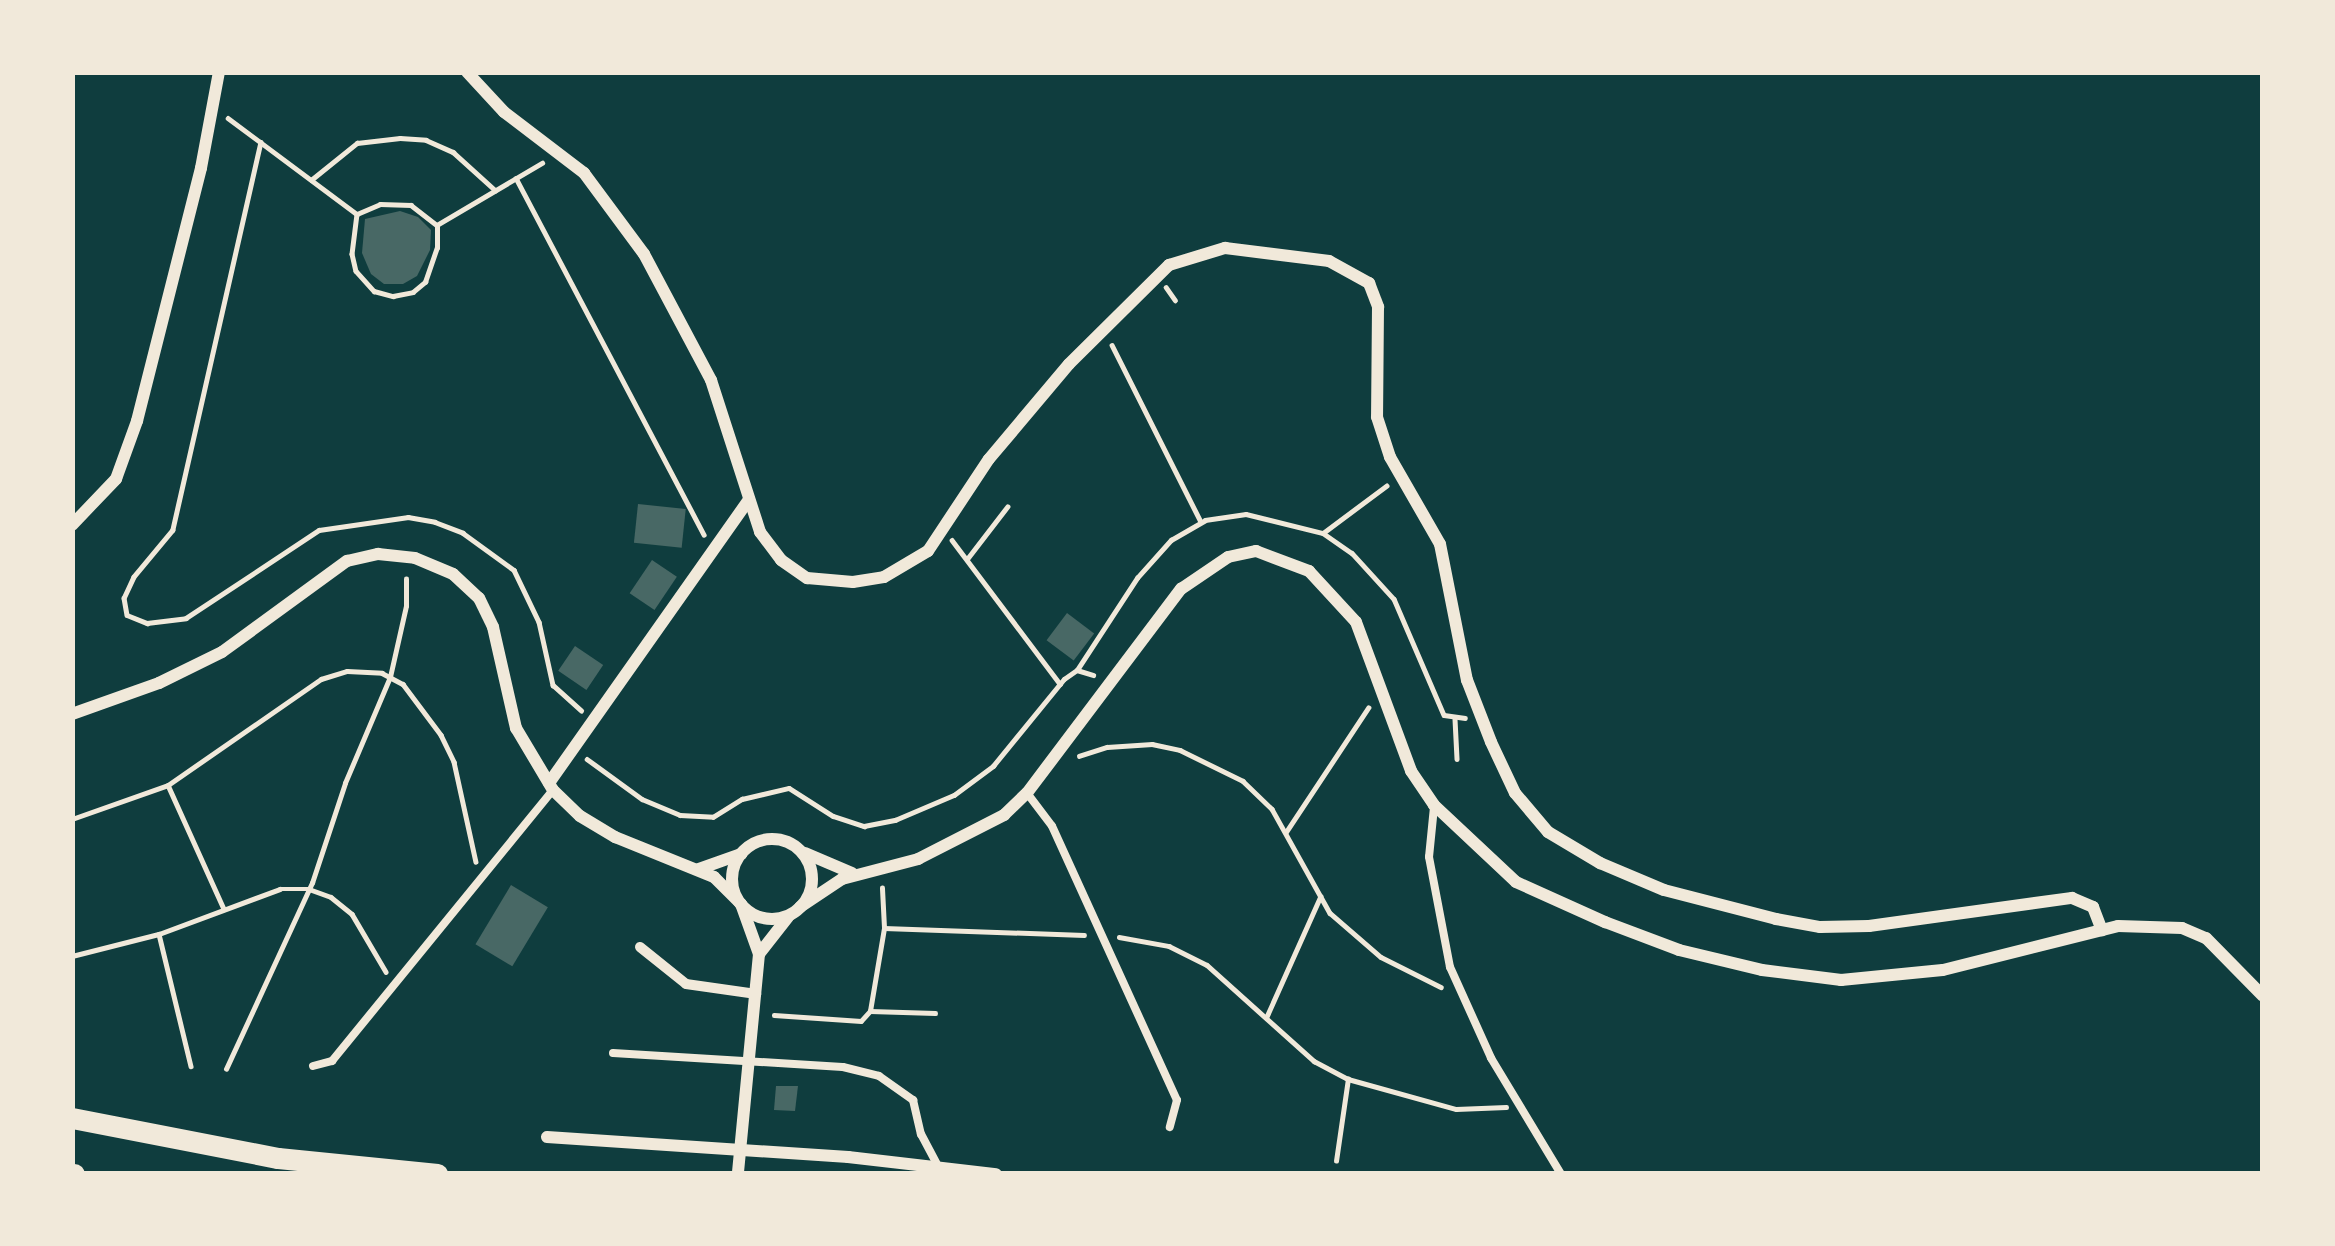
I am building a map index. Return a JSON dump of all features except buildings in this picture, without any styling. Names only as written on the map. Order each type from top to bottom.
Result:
[{"type":"main road","points":[[72,1118],[278,1158],[437,1174]]},
{"type":"street","points":[[72,525],[116,478],[137,422],[219,72]]},
{"type":"street","points":[[467,72],[504,112],[584,173],[644,254],[711,380],[760,532],[781,560],[807,578],[853,582],[884,577],[928,551],[989,459],[1054,382],[1169,265],[1225,248],[1329,261],[1369,283],[1374,295],[1378,307],[1377,417],[1390,457],[1440,544],[1467,680],[1490,742],[1514,794],[1548,832],[1600,863],[1664,890],[1776,920],[1820,927],[1869,926],[2072,898],[2092,907],[2102,930]]},
{"type":"street","points":[[551,786],[749,500]]},
{"type":"street","points":[[72,714],[159,683],[222,652],[347,561],[379,554],[415,558],[453,574],[478,598],[493,627],[516,728],[551,786],[580,816],[615,837],[698,869],[764,918],[795,911],[832,884],[919,859],[969,836],[1027,794],[1181,589],[1228,557],[1256,551],[1309,571],[1356,622],[1373,657],[1397,739],[1434,805],[1516,882],[1679,950],[1762,970],[1841,980],[1943,970],[2102,930],[2182,928],[2206,938],[2263,996]]},
{"type":"street","points":[[698,869],[741,854],[763,840],[789,842],[820,862],[859,874]]},
{"type":"street","points":[[759,953],[808,897],[812,872],[800,849]]},
{"type":"street","points":[[738,1174],[759,953],[733,879],[741,854]]},
{"type":"street","points":[[640,947],[686,984],[755,994]]},
{"type":"street","points":[[548,1137],[996,1174]]},
{"type":"lane","points":[[313,1066],[332,1061],[551,786]]},
{"type":"lane","points":[[1027,794],[1052,826],[1177,1100],[1170,1127]]},
{"type":"lane","points":[[1434,805],[1429,857],[1450,967],[1518,1106],[1561,1174]]},
{"type":"lane","points":[[614,1053],[843,1067],[879,1076],[913,1100],[921,1134],[938,1168]]},
{"type":"path","points":[[224,115],[357,214]]},
{"type":"path","points":[[311,180],[357,143],[400,138],[426,140],[453,152],[495,190]]},
{"type":"path","points":[[261,142],[173,530],[134,577],[124,598],[127,615],[147,623],[186,618],[319,530],[408,517],[435,522],[464,533],[514,570],[539,622],[553,685],[595,718]]},
{"type":"path","points":[[437,225],[547,160]]},
{"type":"path","points":[[516,178],[713,551]]},
{"type":"path","points":[[357,214],[380,204],[411,205],[437,225]]},
{"type":"path","points":[[357,214],[352,254],[356,271],[374,291],[393,296],[413,292],[425,282],[437,248],[437,225]]},
{"type":"path","points":[[1109,340],[1201,522]]},
{"type":"path","points":[[1323,532],[1390,484]]},
{"type":"path","points":[[967,559],[1006,506]]},
{"type":"path","points":[[574,747],[642,799],[680,815],[712,817],[742,800],[789,788],[833,816],[864,826],[895,820],[954,795],[994,766],[1060,684],[1077,670],[1137,578],[1171,540],[1201,522],[1246,514],[1323,532],[1352,553],[1394,599],[1435,703],[1455,719],[1465,718]]},
{"type":"path","points":[[952,539],[1060,684]]},
{"type":"path","points":[[226,1069],[309,889],[390,677],[406,606],[406,579]]},
{"type":"path","points":[[1077,670],[1096,676]]},
{"type":"path","points":[[72,819],[168,784],[321,679],[347,671],[390,677],[420,702],[454,762],[480,880]]},
{"type":"path","points":[[1286,832],[1368,708]]},
{"type":"path","points":[[1455,719],[1457,759]]},
{"type":"path","points":[[1079,756],[1106,747],[1152,744],[1180,750],[1259,792],[1320,897],[1381,957],[1409,975],[1461,992]]},
{"type":"path","points":[[168,784],[224,909]]},
{"type":"path","points":[[774,1015],[861,1021],[870,1010],[884,928],[882,888]]},
{"type":"path","points":[[72,956],[159,934],[280,889],[309,889],[332,896],[352,914],[392,987]]},
{"type":"path","points":[[1265,1020],[1320,897]]},
{"type":"path","points":[[884,928],[1102,935],[1169,946],[1207,965],[1314,1061],[1348,1079],[1456,1109],[1518,1106]]},
{"type":"path","points":[[159,934],[191,1066]]},
{"type":"path","points":[[870,1010],[935,1013]]},
{"type":"path","points":[[1336,1161],[1348,1079]]}]
